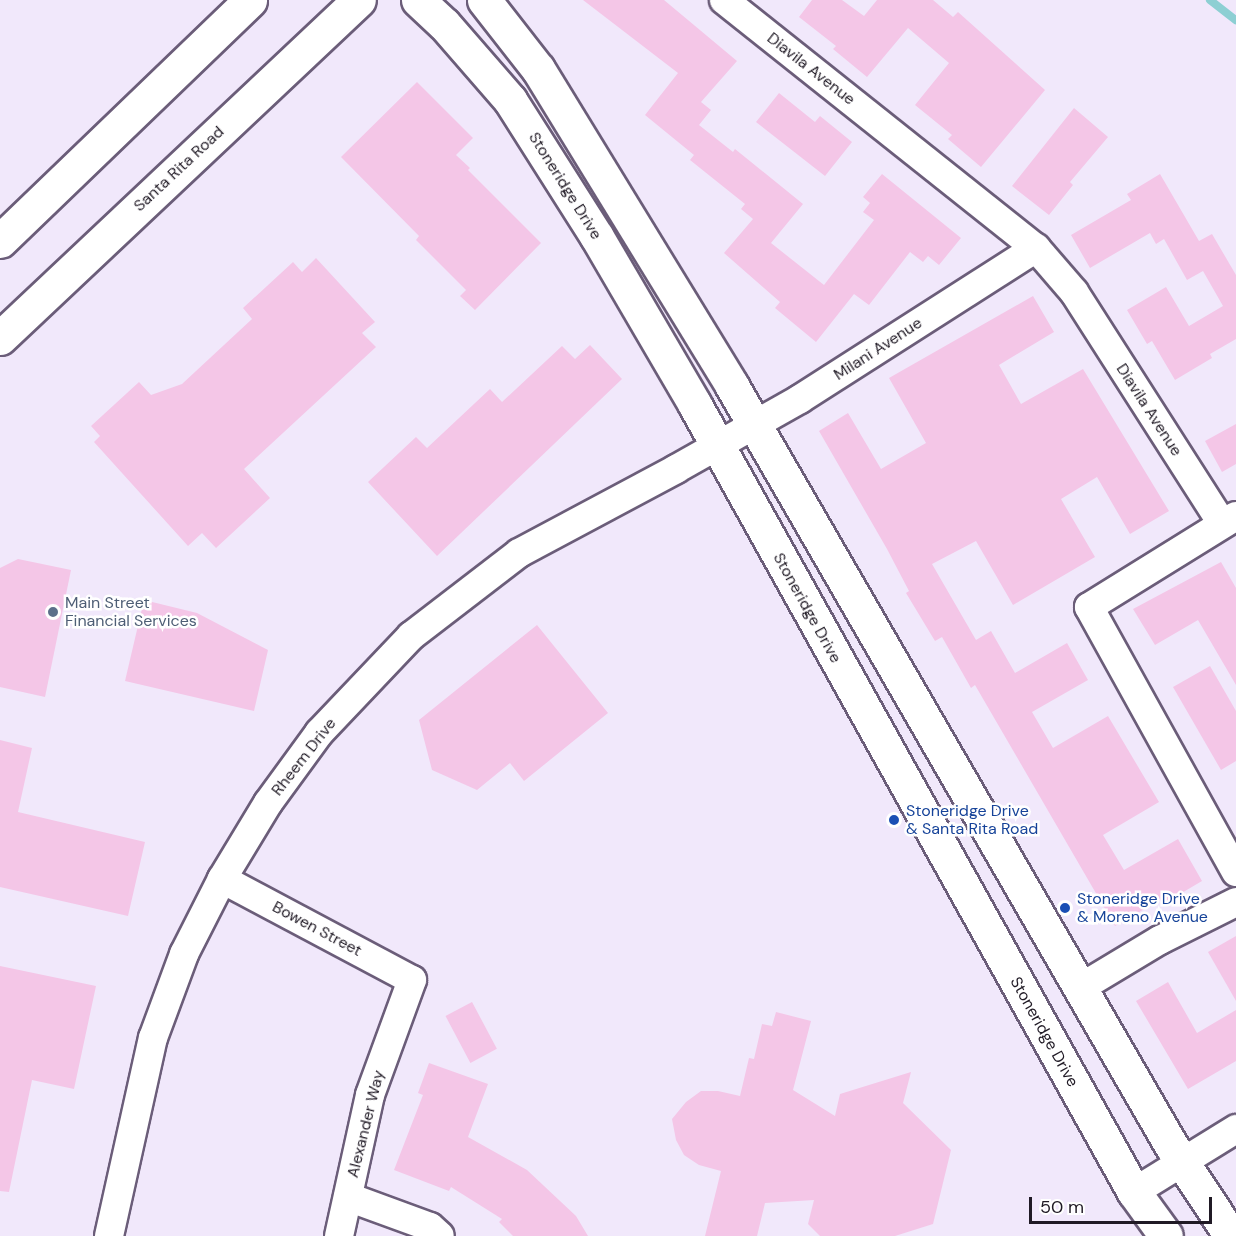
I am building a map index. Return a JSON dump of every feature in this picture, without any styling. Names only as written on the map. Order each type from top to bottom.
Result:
[{"type":"main road","points":[[0,241],[250,0]]},
{"type":"main road","name":"Santa Rita Road","points":[[0,338],[359,0]]},
{"type":"main road","name":"Stoneridge Drive","points":[[418,0],[444,24],[510,100],[604,247],[1134,1192],[1166,1236]]},
{"type":"main road","points":[[484,0],[538,69],[754,423],[1182,1162],[1231,1236]]},
{"type":"street","name":"Diavila Avenue","points":[[724,0],[1036,248],[1074,292],[1229,519],[1089,607],[1236,873]]},
{"type":"street","name":"Milani Avenue","points":[[717,446],[800,399],[1036,248]]},
{"type":"street","name":"Rheem Drive","points":[[109,1236],[153,1038],[184,954],[222,879],[268,803],[319,733],[411,636],[519,553],[717,446]]},
{"type":"street","name":"Bowen Street","points":[[222,879],[412,980]]},
{"type":"street","points":[[1080,988],[1160,940],[1236,902]]},
{"type":"street","name":"Alexander Way","points":[[339,1236],[370,1095],[412,980]]},
{"type":"street","points":[[1134,1192],[1236,1129]]},
{"type":"street","points":[[348,1197],[429,1227],[441,1236]]},
{"type":"building","points":[[583,0],[664,0],[737,61],[701,102],[711,110],[699,125],[733,152],[735,149],[803,204],[771,243],[824,285],[874,220],[863,212],[870,203],[863,197],[882,174],[961,238],[939,265],[928,256],[923,262],[910,252],[869,305],[854,294],[816,342],[775,308],[780,302],[724,253],[753,219],[741,209],[745,204],[690,160],[694,155],[645,115],[678,73]]},
{"type":"building","points":[[812,0],[842,0],[864,16],[877,0],[933,0],[953,17],[958,12],[1045,90],[981,167],[948,139],[952,135],[915,105],[949,63],[908,28],[867,77],[833,49],[836,46],[799,17]]},
{"type":"building","points":[[417,82],[473,138],[456,155],[541,243],[475,310],[460,296],[466,290],[416,240],[419,236],[341,157]]},
{"type":"building","points":[[779,93],[815,122],[820,116],[852,142],[825,176],[756,122]]},
{"type":"building","points":[[1074,108],[1108,137],[1070,182],[1073,185],[1049,215],[1012,186]]},
{"type":"building","points":[[1160,174],[1199,241],[1212,234],[1236,275],[1236,339],[1210,354],[1212,358],[1175,380],[1152,341],[1147,344],[1127,310],[1166,287],[1189,326],[1223,306],[1203,271],[1187,280],[1164,239],[1156,244],[1150,233],[1090,268],[1071,235],[1131,200],[1127,194]]},
{"type":"building","points":[[316,258],[375,322],[362,333],[376,347],[244,469],[270,498],[216,548],[202,533],[188,546],[94,442],[100,436],[91,426],[139,382],[151,395],[182,384],[252,319],[243,308],[293,262],[302,272]]},
{"type":"building","points":[[1033,296],[1054,332],[999,365],[1021,404],[1083,369],[1169,511],[1130,534],[1097,477],[1061,499],[1095,557],[1013,605],[976,541],[932,564],[976,640],[991,631],[1015,673],[1067,643],[1088,680],[1032,712],[1053,748],[1108,716],[1159,802],[1103,835],[1124,870],[1178,839],[1202,881],[1163,904],[1160,900],[1115,926],[975,685],[971,688],[942,637],[935,641],[906,593],[909,591],[887,549],[819,431],[848,413],[881,469],[926,443],[889,378]]},
{"type":"building","points":[[590,345],[622,379],[437,556],[368,482],[416,437],[427,448],[490,389],[502,402],[562,346],[575,359]]},
{"type":"building","points":[[1236,424],[1236,464],[1222,472],[1205,441]]},
{"type":"building","points":[[18,559],[71,570],[45,697],[0,687],[0,568]]},
{"type":"building","points":[[1221,562],[1236,588],[1236,685],[1198,620],[1155,645],[1133,609]]},
{"type":"building","points":[[144,600],[197,613],[268,650],[254,711],[125,681]]},
{"type":"building","points":[[537,625],[608,713],[524,781],[510,763],[477,790],[432,770],[419,720]]},
{"type":"building","points":[[1210,666],[1236,711],[1236,761],[1221,770],[1173,687]]},
{"type":"building","points":[[0,740],[32,748],[18,812],[145,842],[128,916],[0,887]]},
{"type":"building","points":[[1236,936],[1236,1001],[1208,952]]},
{"type":"building","points":[[0,966],[96,986],[74,1089],[32,1080],[9,1192],[0,1191]]},
{"type":"building","points":[[1168,982],[1197,1033],[1236,1010],[1236,1061],[1188,1089],[1136,1001]]},
{"type":"building","points":[[472,1002],[497,1049],[470,1063],[446,1016]]},
{"type":"building","points":[[776,1012],[811,1021],[793,1090],[835,1116],[840,1094],[911,1072],[903,1103],[951,1150],[933,1224],[895,1236],[820,1236],[808,1224],[814,1200],[765,1203],[757,1236],[705,1236],[721,1171],[699,1165],[684,1155],[676,1140],[672,1119],[686,1102],[701,1091],[718,1091],[740,1096],[749,1058],[754,1059],[762,1024],[772,1026]]},
{"type":"building","points":[[429,1063],[488,1084],[468,1137],[527,1170],[576,1216],[588,1236],[513,1236],[499,1222],[502,1219],[451,1187],[449,1191],[394,1170],[423,1095],[418,1093]]},
{"type":"waterway","points":[[1210,0],[1236,20]]},
{"type":"place","name":"Main Street Financial Services","points":[[53,612]]},
{"type":"place","name":"Stoneridge Drive & Santa Rita Road","points":[[894,820]]},
{"type":"place","name":"Stoneridge Drive & Moreno Avenue","points":[[1065,908]]}]
